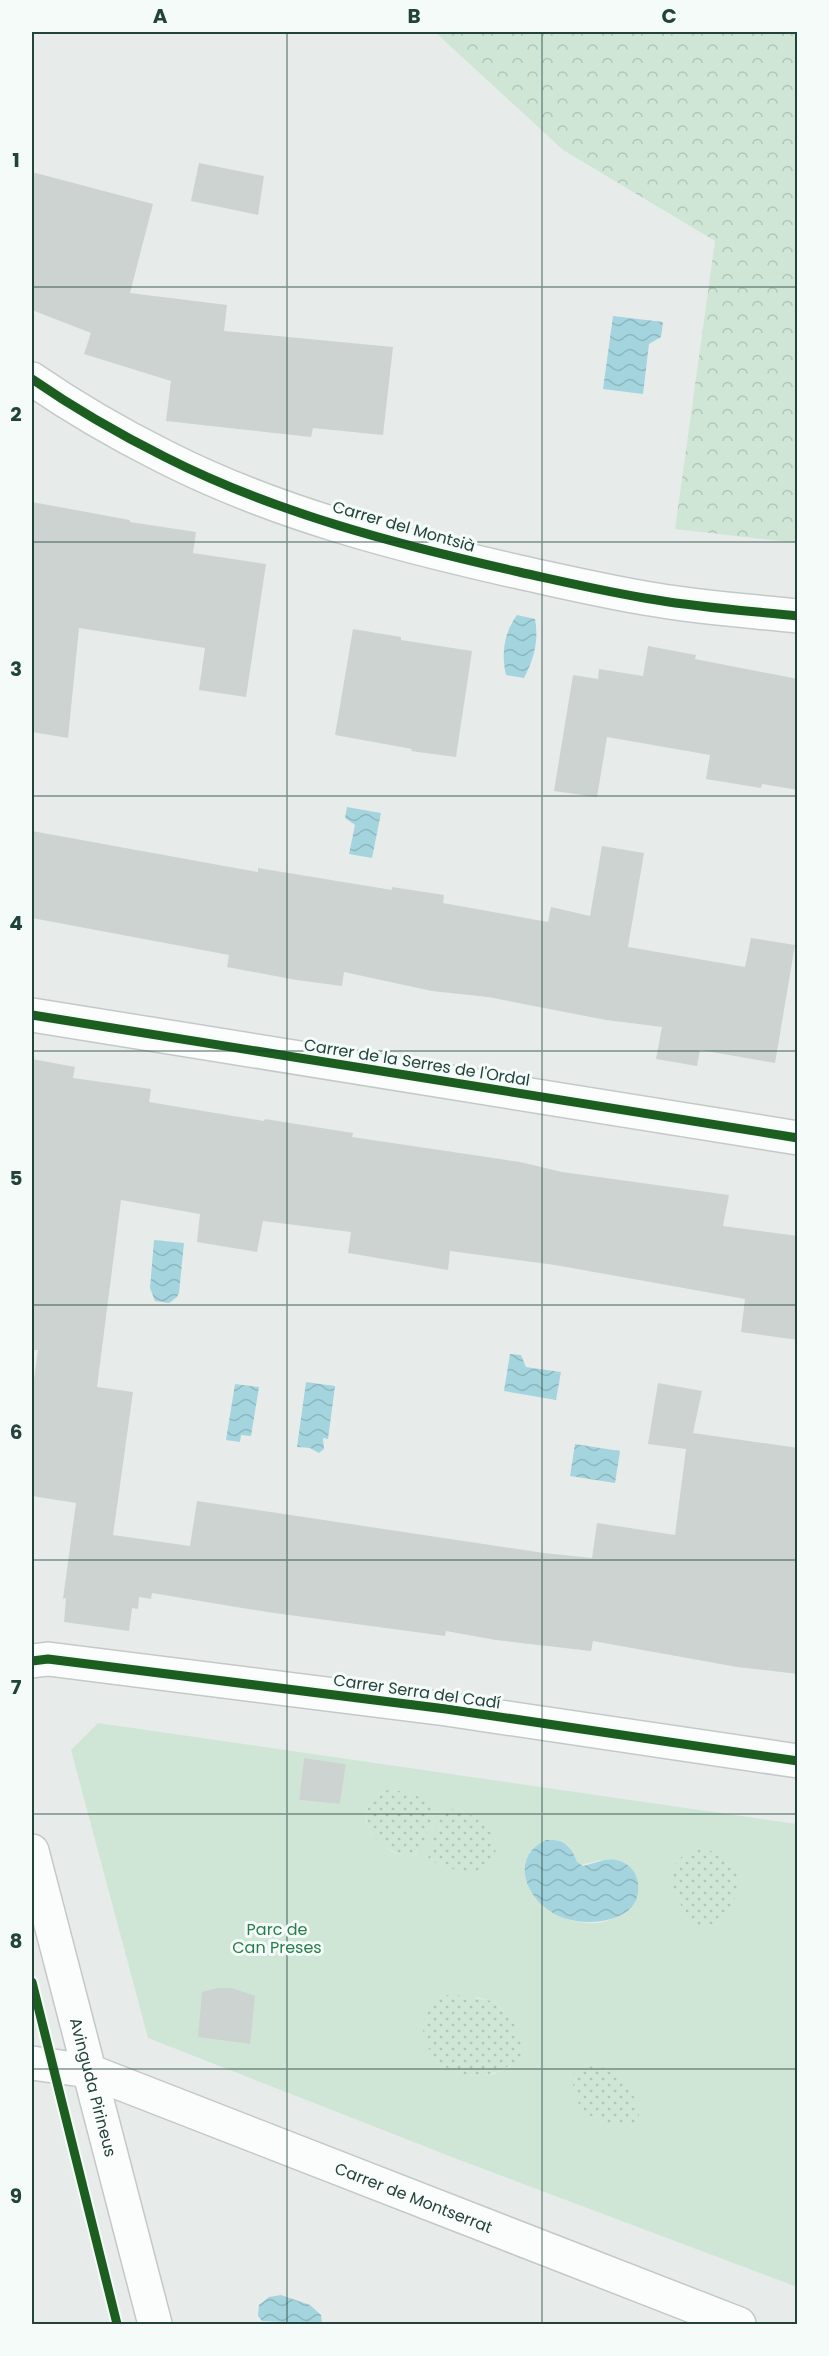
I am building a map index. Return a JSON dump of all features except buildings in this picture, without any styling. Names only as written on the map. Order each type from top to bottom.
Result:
[{"type":"street","name":"Carrer del Montsià","points":[[32,379],[71,406],[166,458],[308,515],[456,557],[580,585],[658,601],[798,616]]},
{"type":"street","name":"Carrer de la Serres de l'Ordal","points":[[32,1015],[798,1138]]},
{"type":"street","name":"Carrer Serra del Cadí","points":[[32,1661],[48,1659],[446,1709],[798,1761]]},
{"type":"street","name":"Avinguda Pirineus","points":[[32,1851],[155,2325]]},
{"type":"street","name":"Carrer de Montserrat","points":[[32,2063],[89,2071],[739,2325]]},
{"type":"green space","points":[[435,32],[797,32],[797,543],[675,529],[715,241],[563,150]]},
{"type":"green space","name":"Parc de Can Preses","points":[[98,1723],[797,1824],[797,2287],[457,2159],[148,2038],[71,1750]],"holes":[[[304,1758],[346,1764],[340,1804],[299,1800]],[[389,1789],[433,1815],[416,1855],[394,1853],[371,1833],[367,1825],[367,1812],[369,1805]],[[546,1840],[557,1841],[569,1846],[576,1861],[581,1865],[601,1860],[619,1916],[600,1923],[585,1923],[565,1918],[548,1910],[532,1893],[525,1873],[525,1864],[536,1847]],[[476,1997],[492,2001],[511,2018],[510,2067],[493,2074],[469,2076]]]},
{"type":"green space","points":[[389,1789],[413,1795],[434,1806],[424,1843],[417,1853],[409,1856],[398,1854],[386,1847],[375,1838],[368,1826],[366,1813],[373,1801]]},
{"type":"green space","points":[[451,1809],[480,1819],[490,1828],[496,1857],[482,1872],[454,1869],[428,1859],[439,1817]]},
{"type":"green space","points":[[705,1849],[731,1861],[738,1876],[738,1885],[733,1904],[722,1919],[711,1925],[697,1925],[680,1904],[672,1879],[679,1859],[689,1852]]},
{"type":"green space","points":[[450,1994],[492,2001],[511,2018],[523,2042],[521,2058],[495,2073],[470,2076],[450,2069],[434,2057],[425,2040],[424,2023],[431,2006]]},
{"type":"green space","points":[[585,2066],[606,2068],[633,2094],[639,2115],[634,2126],[609,2124],[589,2115],[582,2108],[573,2088],[573,2074]]},
{"type":"water","points":[[613,316],[663,322],[661,337],[649,344],[643,394],[603,389]]},
{"type":"water","points":[[517,615],[535,619],[536,627],[535,649],[524,678],[506,675],[505,667],[506,636]]},
{"type":"water","points":[[347,807],[381,813],[372,858],[349,854],[355,825],[345,818]]},
{"type":"water","points":[[154,1240],[184,1243],[179,1293],[169,1303],[155,1301],[150,1288]]},
{"type":"water","points":[[510,1354],[521,1355],[526,1367],[561,1372],[556,1400],[504,1391]]},
{"type":"water","points":[[306,1382],[335,1386],[328,1439],[323,1438],[324,1449],[319,1453],[310,1448],[297,1447]]},
{"type":"water","points":[[235,1384],[259,1387],[251,1436],[241,1435],[240,1442],[226,1440]]},
{"type":"water","points":[[575,1444],[620,1451],[615,1483],[570,1476]]},
{"type":"water","points":[[546,1840],[563,1842],[577,1862],[583,1866],[613,1859],[630,1867],[637,1877],[638,1885],[634,1904],[618,1916],[598,1922],[571,1920],[548,1910],[532,1893],[525,1873],[525,1864],[529,1855]]},
{"type":"water","points":[[281,2295],[310,2305],[321,2315],[322,2324],[262,2321],[258,2316],[259,2305],[269,2297]]},
{"type":"cycle path","points":[[32,379],[97,420],[207,477],[294,511],[383,539],[605,591],[692,605],[798,616]]},
{"type":"cycle path","points":[[32,1015],[798,1138]]},
{"type":"cycle path","points":[[32,1661],[48,1659],[446,1709],[798,1761]]},
{"type":"cycle path","points":[[32,1982],[117,2324]]}]
